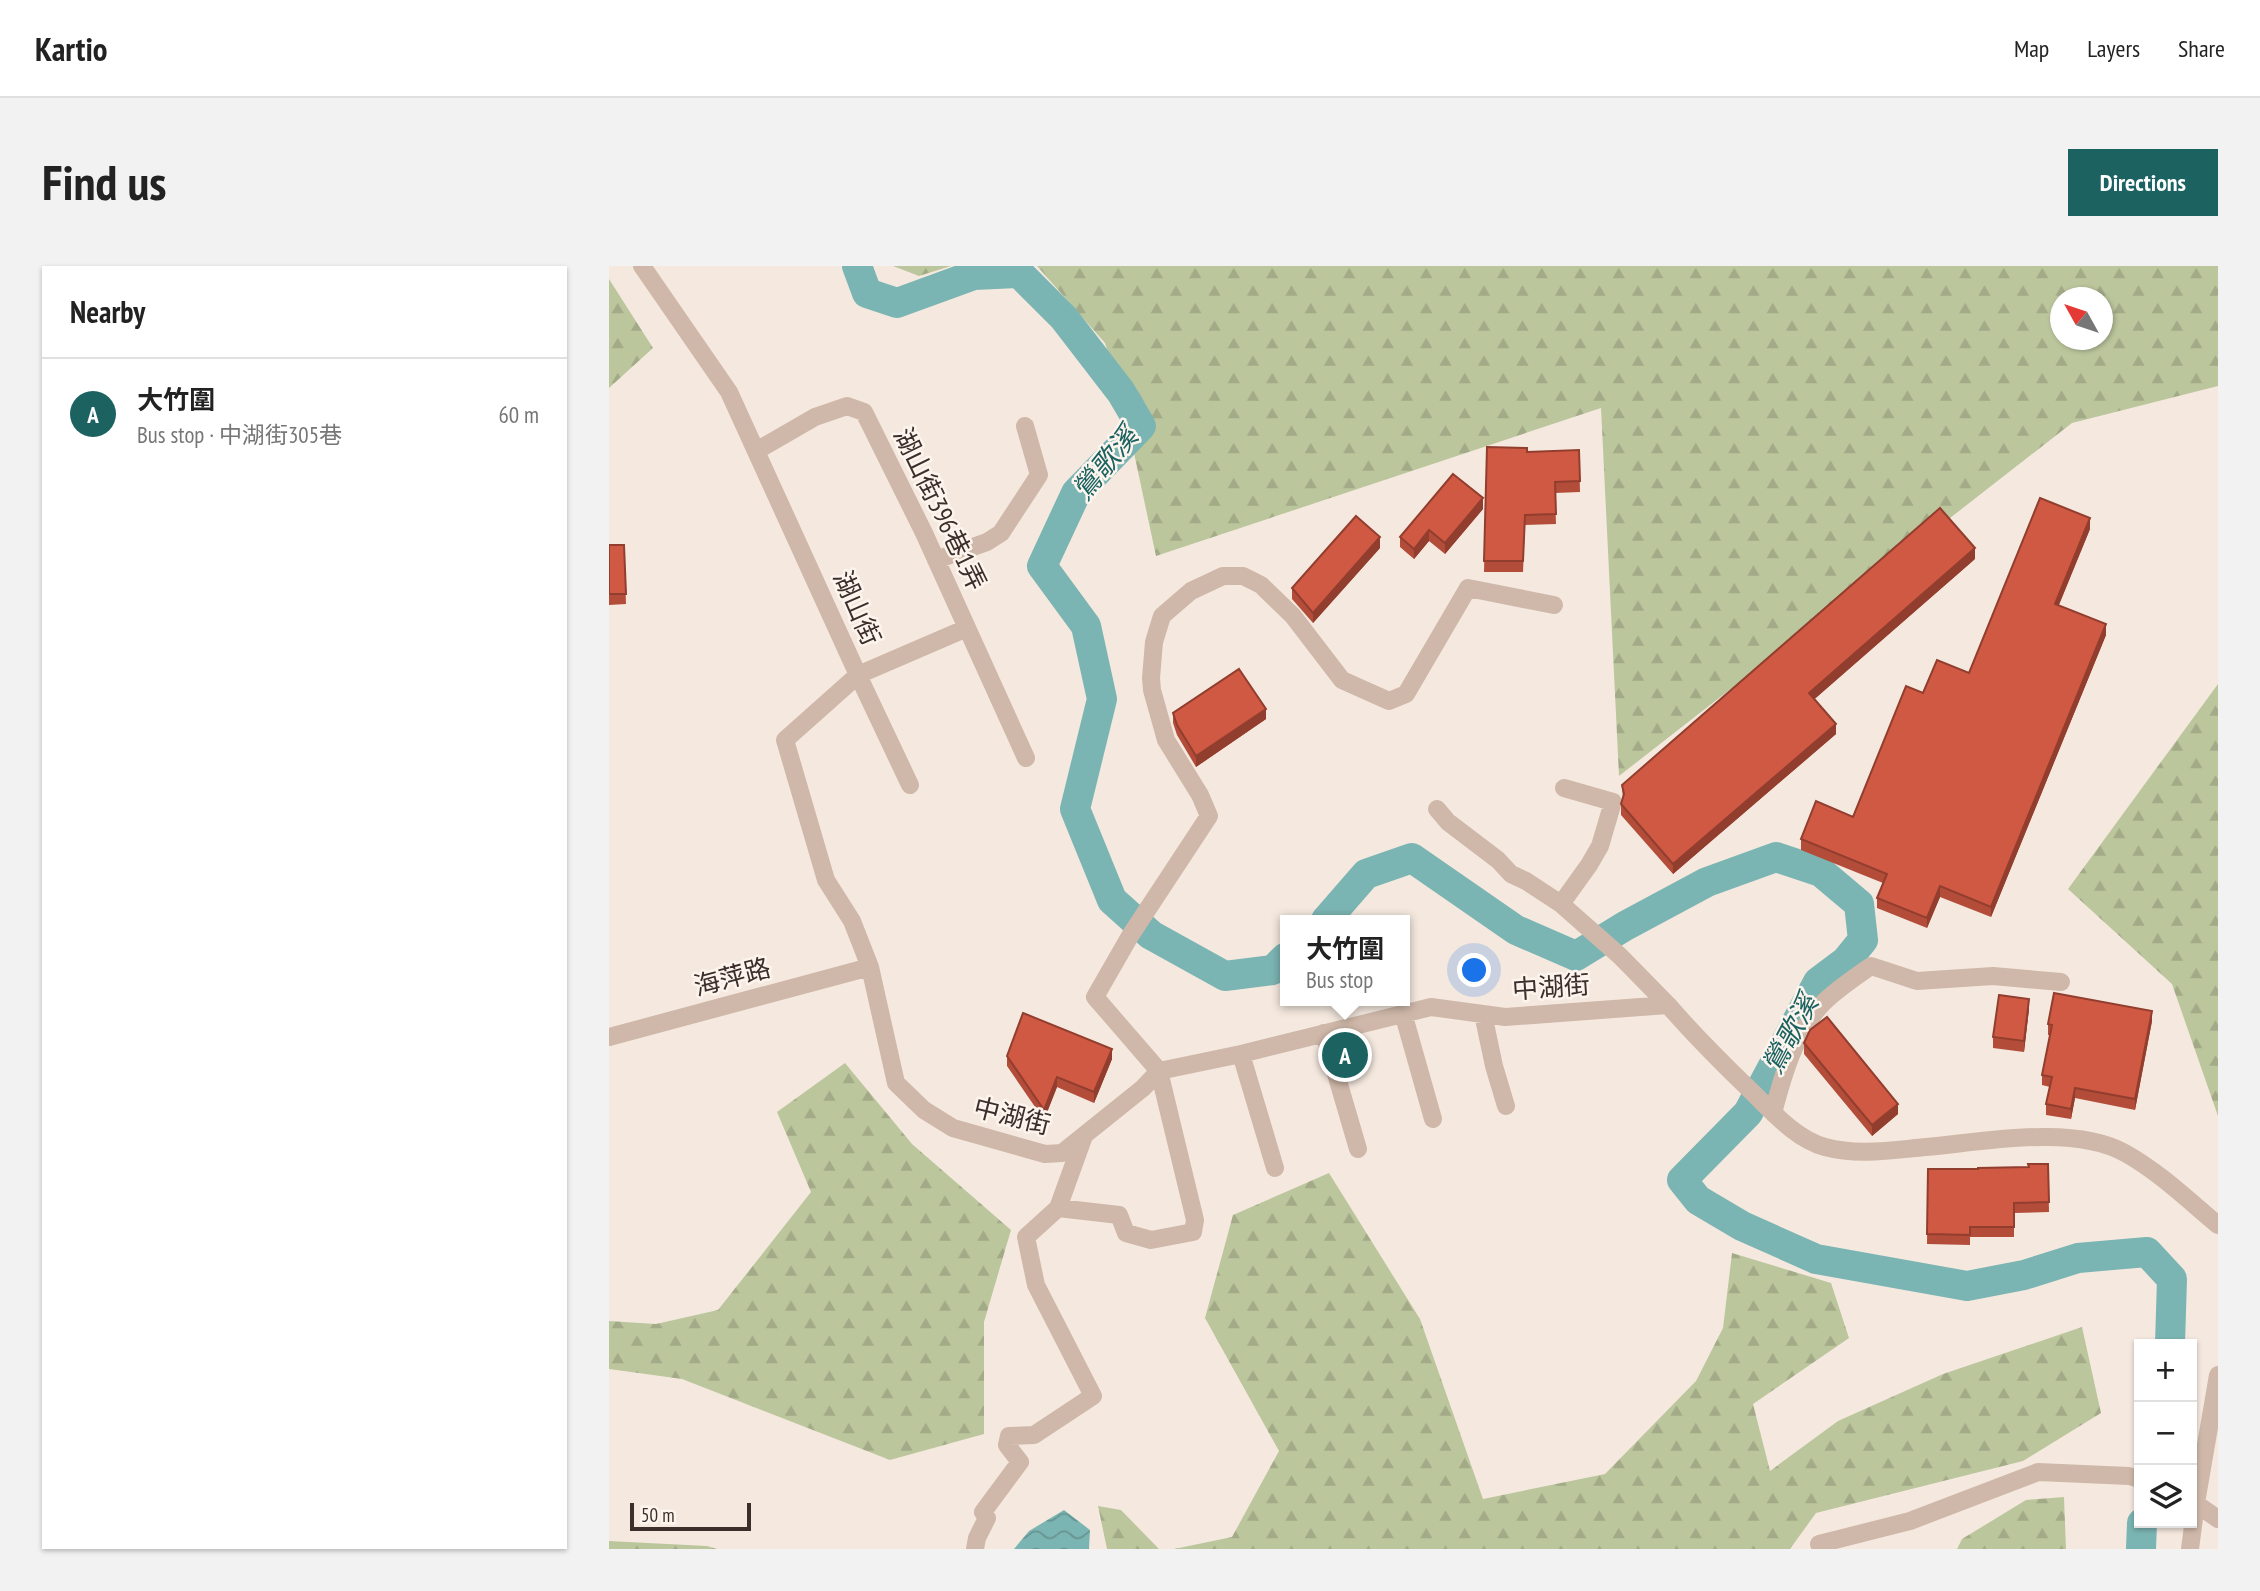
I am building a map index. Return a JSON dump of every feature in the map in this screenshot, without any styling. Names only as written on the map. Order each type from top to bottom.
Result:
[{"type":"street","name":"湖山街","points":[[642,266],[729,391],[857,675],[785,740],[825,880],[852,921],[870,967]]},
{"type":"street","name":"湖山街396巷1弄","points":[[756,451],[815,417],[847,406],[864,412],[936,560],[1025,758]]},
{"type":"street","points":[[936,560],[986,542],[1001,533],[1039,475],[1025,426]]},
{"type":"street","points":[[1058,1208],[1119,1215],[1126,1233],[1150,1240],[1193,1232],[1195,1220],[1159,1071],[1095,997],[1209,816],[1200,795],[1166,740],[1152,690],[1154,642],[1163,616],[1191,591],[1223,576],[1243,576],[1261,585],[1293,616],[1342,680],[1389,701],[1406,694],[1468,588],[1554,605]]},
{"type":"street","points":[[910,785],[857,675],[967,628]]},
{"type":"street","points":[[1561,904],[1600,846],[1613,802],[1564,788]]},
{"type":"street","points":[[1437,809],[1447,822],[1498,860],[1511,874],[1561,904],[1590,929],[1668,1005],[1698,1040],[1800,1135],[1824,1147],[1867,1152],[2047,1137],[2094,1140],[2124,1152],[2218,1225]]},
{"type":"street","points":[[1769,1108],[1798,1038],[1820,1006],[1871,966],[1917,981],[1993,976],[2061,982]]},
{"type":"street","name":"海萍路","points":[[609,1037],[870,967]]},
{"type":"street","name":"中湖街","points":[[870,967],[896,1083],[924,1110],[953,1128],[1045,1154],[1062,1153],[1143,1088],[1159,1071],[1241,1054],[1431,1007],[1504,1017],[1668,1005]]},
{"type":"street","points":[[1403,1013],[1433,1119]]},
{"type":"street","points":[[1483,1014],[1506,1106]]},
{"type":"street","points":[[1324,1033],[1358,1149]]},
{"type":"street","points":[[1241,1054],[1275,1168]]},
{"type":"street","points":[[975,1549],[977,1538],[988,1518],[983,1512],[1020,1462],[1007,1445],[1009,1437],[1034,1436],[1093,1396],[1036,1285],[1026,1237],[1058,1208],[1084,1136]]},
{"type":"street","points":[[2197,1486],[2218,1375]]},
{"type":"street","points":[[1819,1544],[1910,1521],[2038,1472],[2134,1477]]},
{"type":"street","points":[[2197,1504],[2218,1520]]},
{"type":"street","points":[[2190,1549],[2192,1528]]},
{"type":"green space","points":[[893,266],[951,266],[919,276]]},
{"type":"green space","points":[[1037,266],[2218,266],[2218,386],[2072,423],[1619,776],[1601,408],[1156,556],[1121,392],[1105,343]]},
{"type":"green space","points":[[609,279],[653,348],[609,388]]},
{"type":"green space","points":[[2218,684],[2218,1116],[2172,984],[2068,889]]},
{"type":"green space","points":[[845,1063],[912,1144],[1011,1230],[984,1322],[984,1434],[890,1460],[682,1379],[609,1369],[609,1321],[656,1324],[718,1310],[811,1192],[777,1112]]},
{"type":"green space","points":[[1329,1173],[1420,1319],[1483,1499],[1605,1474],[1696,1381],[1723,1328],[1732,1253],[1831,1283],[1849,1338],[1753,1404],[1770,1471],[1838,1421],[1943,1374],[2082,1327],[2101,1413],[2023,1461],[1816,1513],[1790,1549],[1174,1549],[1232,1537],[1279,1451],[1205,1318],[1233,1215]]},
{"type":"green space","points":[[2064,1497],[2066,1549],[1957,1549],[1962,1539],[2026,1500]]},
{"type":"green space","points":[[1098,1506],[1121,1510],[1159,1549],[1107,1549]]},
{"type":"green space","points":[[609,1541],[707,1546],[717,1549],[609,1549]]},
{"type":"water","points":[[1064,1510],[1090,1530],[1089,1549],[1014,1549],[1029,1531]]},
{"type":"building","points":[[1487,447],[1527,448],[1527,452],[1579,450],[1580,481],[1555,482],[1556,514],[1525,515],[1523,561],[1484,561]]},
{"type":"building","points":[[1453,474],[1483,498],[1445,543],[1429,530],[1414,549],[1400,537]]},
{"type":"building","points":[[2040,498],[2090,518],[2055,604],[2106,624],[1991,907],[1940,886],[1927,918],[1877,898],[1887,874],[1801,839],[1816,801],[1853,817],[1906,686],[1923,693],[1937,660],[1969,673]]},
{"type":"building","points":[[1940,508],[1975,548],[1809,693],[1836,724],[1673,864],[1621,804],[1624,794],[1622,785]]},
{"type":"building","points":[[1356,516],[1380,537],[1313,613],[1292,588]]},
{"type":"building","points":[[609,545],[624,545],[626,594],[609,594]]},
{"type":"building","points":[[1239,669],[1266,709],[1196,756],[1177,725],[1173,713]]},
{"type":"building","points":[[2054,993],[2152,1011],[2135,1099],[2075,1088],[2071,1109],[2046,1104],[2052,1077],[2042,1075],[2052,1025],[2048,1024]]},
{"type":"building","points":[[1999,995],[2029,999],[2024,1041],[1993,1037]]},
{"type":"building","points":[[1023,1013],[1112,1049],[1094,1092],[1057,1077],[1044,1110],[1007,1056]]},
{"type":"building","points":[[1827,1017],[1898,1104],[1872,1125],[1804,1043],[1810,1030]]},
{"type":"building","points":[[2028,1164],[2048,1164],[2049,1202],[2014,1203],[2014,1227],[1970,1227],[1970,1235],[1927,1234],[1928,1169],[2029,1167]]},
{"type":"waterway","name":"鶯歌溪","points":[[857,266],[867,293],[897,303],[974,275],[1019,273],[1064,318],[1121,392],[1141,426],[1076,493],[1042,566],[1086,626],[1102,699],[1075,809],[1112,900],[1151,935],[1225,976],[1273,970],[1280,963]]},
{"type":"waterway","name":"鶯歌溪","points":[[1330,915],[1366,874],[1412,858],[1516,930],[1576,956],[1707,882],[1776,857],[1821,872],[1859,904],[1863,940],[1846,961],[1818,982],[1748,1113],[1682,1180],[1698,1200],[1742,1226],[1816,1259],[1967,1286],[2024,1275],[2078,1258],[2147,1252],[2172,1279],[2170,1339]]},
{"type":"waterway","name":"鶯歌溪","points":[[2141,1549],[2142,1528]]},
{"type":"place","name":"大竹圍","points":[[1345,1055]]}]
